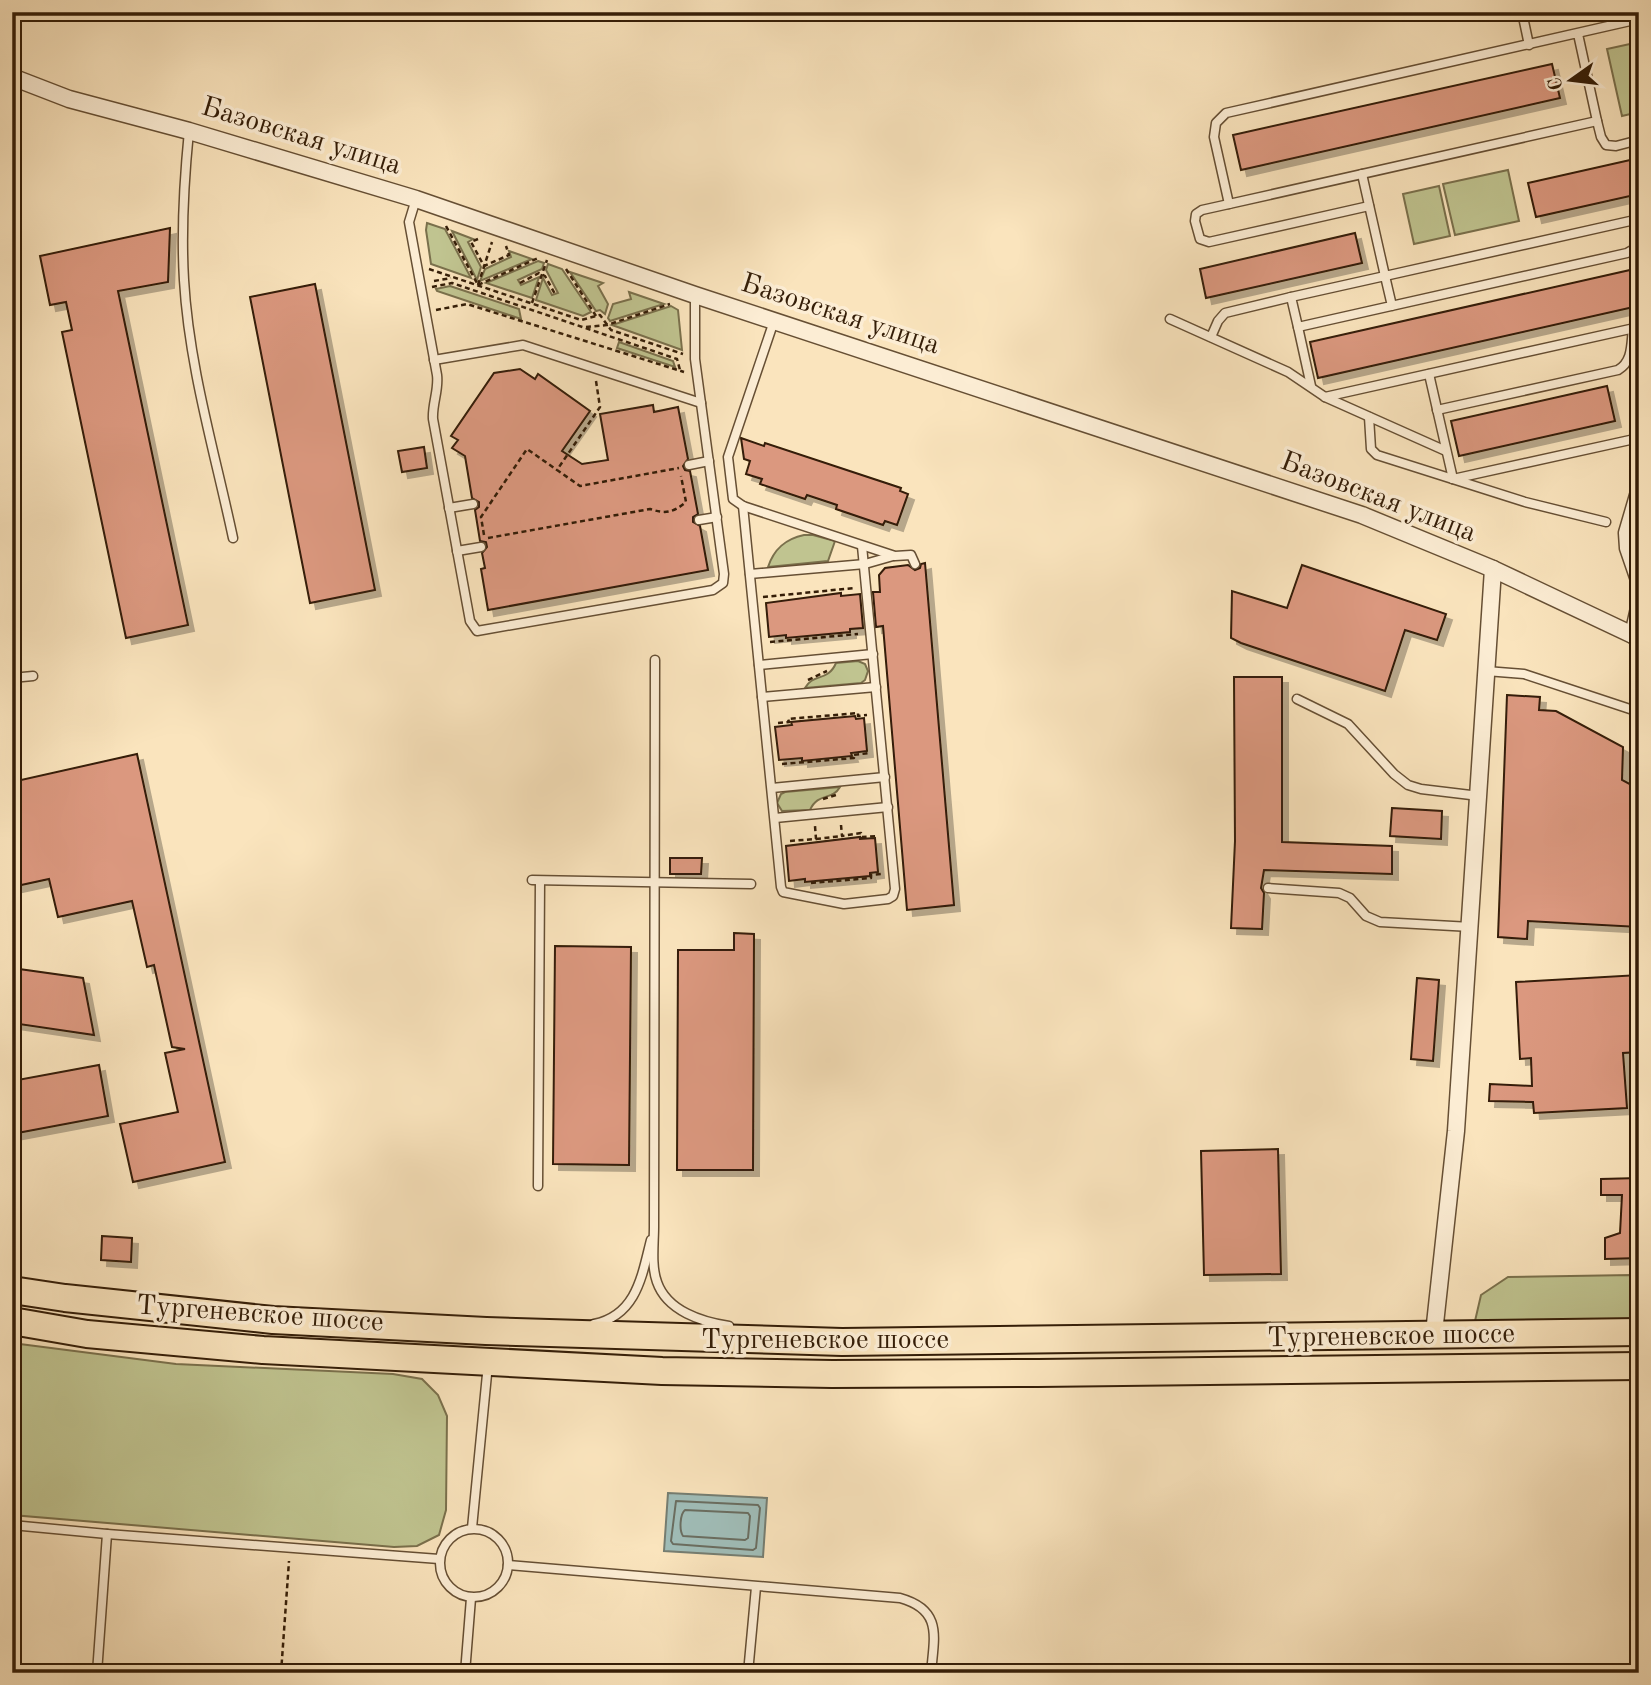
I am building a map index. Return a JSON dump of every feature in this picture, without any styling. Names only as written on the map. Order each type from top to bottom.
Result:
[{"type":"highway","name":"Тургеневское шоссе","points":[[12,1290],[273,1320],[842,1342],[1639,1332]]},
{"type":"highway","name":"Тургеневское шоссе","points":[[12,1321],[87,1334],[263,1350],[662,1371],[832,1374],[1639,1366]]},
{"type":"street","name":"Базовская улица","points":[[12,77],[69,99],[189,131],[416,199],[695,295],[1362,515],[1493,569],[1636,636]]},
{"type":"street","points":[[1638,496],[1627,533],[1628,548],[1639,580]]},
{"type":"street","points":[[1434,1333],[1456,1130],[1493,569]]},
{"type":"street","points":[[1636,636],[1639,608]]},
{"type":"lane","points":[[1522,12],[1529,45]]},
{"type":"lane","points":[[1229,204],[1214,137],[1216,123],[1226,113],[1639,19]]},
{"type":"lane","points":[[1578,34],[1601,137],[1606,145],[1616,146],[1639,140]]},
{"type":"lane","points":[[1369,206],[1209,242],[1200,239],[1195,221],[1196,214],[1202,210],[1597,121]]},
{"type":"lane","points":[[189,131],[182,202],[184,282],[193,355],[233,538]]},
{"type":"lane","points":[[1362,174],[1392,306]]},
{"type":"lane","points":[[416,199],[410,222],[438,385],[432,409],[433,419],[470,621],[473,628],[483,632],[720,587],[723,583],[717,517],[695,359],[695,295]]},
{"type":"lane","points":[[1211,337],[1225,313],[1639,219]]},
{"type":"lane","points":[[1297,327],[1627,253],[1639,246]]},
{"type":"lane","points":[[1291,297],[1311,386]]},
{"type":"lane","points":[[1170,319],[1288,372],[1325,397],[1446,451]]},
{"type":"lane","points":[[774,321],[728,457],[733,499],[743,506],[895,556]]},
{"type":"lane","points":[[1325,397],[1636,328],[1630,358],[1618,369],[1437,410]]},
{"type":"lane","points":[[435,360],[523,345],[701,402]]},
{"type":"lane","points":[[1429,374],[1452,479]]},
{"type":"lane","points":[[1369,417],[1370,446],[1374,454],[1525,502],[1606,522]]},
{"type":"lane","points":[[1452,479],[1639,438]]},
{"type":"lane","points":[[689,465],[709,461]]},
{"type":"lane","points":[[449,508],[473,504]]},
{"type":"lane","points":[[743,506],[783,892],[844,904],[888,899],[893,896],[895,889],[862,546]]},
{"type":"lane","points":[[699,520],[717,517]]},
{"type":"lane","points":[[457,551],[481,547]]},
{"type":"lane","points":[[750,574],[865,564],[911,555],[915,564]]},
{"type":"lane","points":[[759,665],[873,654]]},
{"type":"lane","points":[[655,660],[653,1227],[656,1280],[662,1293],[674,1306],[713,1324],[735,1327]]},
{"type":"lane","points":[[1486,671],[1524,674],[1639,714],[1639,758]]},
{"type":"lane","points":[[12,678],[33,676]]},
{"type":"lane","points":[[762,697],[876,687]]},
{"type":"lane","points":[[1297,699],[1348,723],[1408,785],[1479,796]]},
{"type":"lane","points":[[772,788],[885,777]]},
{"type":"lane","points":[[775,818],[888,807]]},
{"type":"lane","points":[[538,1186],[536,881],[751,884]]},
{"type":"lane","points":[[1268,888],[1339,893],[1350,898],[1366,916],[1380,922],[1471,928]]},
{"type":"lane","points":[[532,1332],[601,1323],[618,1313],[631,1301],[640,1284],[653,1227]]},
{"type":"lane","points":[[746,1329],[842,1342]]},
{"type":"lane","points":[[472,1528],[488,1360]]},
{"type":"lane","points":[[12,1525],[439,1559]]},
{"type":"lane","points":[[472,1528],[491,1533],[504,1546],[508,1565],[503,1583],[488,1595],[471,1598],[452,1590],[441,1576],[439,1559],[446,1543],[456,1533],[472,1528]]},
{"type":"lane","points":[[97,1673],[107,1534]]},
{"type":"lane","points":[[508,1565],[900,1598],[926,1610],[934,1623],[931,1673]]},
{"type":"lane","points":[[748,1673],[756,1587]]},
{"type":"lane","points":[[465,1673],[471,1598]]},
{"type":"path","points":[[446,226],[478,285]]},
{"type":"path","points":[[480,237],[471,242],[484,265]]},
{"type":"path","points":[[478,285],[492,242]]},
{"type":"path","points":[[484,265],[509,255],[506,246]]},
{"type":"path","points":[[478,285],[540,257]]},
{"type":"path","points":[[532,303],[547,260]]},
{"type":"path","points":[[563,265],[596,316]]},
{"type":"path","points":[[429,269],[581,320],[600,315],[611,330],[683,354]]},
{"type":"path","points":[[520,283],[542,274]]},
{"type":"path","points":[[542,274],[555,294]]},
{"type":"path","points":[[433,281],[455,277]]},
{"type":"path","points":[[432,288],[452,283],[677,359],[680,371]]},
{"type":"path","points":[[585,328],[674,303]]},
{"type":"path","points":[[436,310],[467,304],[698,377]]},
{"type":"path","points":[[557,470],[600,407],[593,367]]},
{"type":"path","points":[[527,449],[557,470],[580,486],[680,468],[686,502],[676,511],[663,513],[650,509],[485,538],[481,517],[527,449]]},
{"type":"path","points":[[759,593],[759,597],[857,588],[857,580]]},
{"type":"path","points":[[764,643],[862,634],[862,638]]},
{"type":"path","points":[[802,694],[801,688],[807,681],[830,668],[831,658]]},
{"type":"path","points":[[771,723],[830,715],[869,715],[869,706]]},
{"type":"path","points":[[776,765],[853,758],[853,755],[873,753],[874,761]]},
{"type":"path","points":[[816,839],[814,807],[820,801],[838,794],[842,788],[841,774],[828,775],[827,761]]},
{"type":"path","points":[[840,820],[842,836]]},
{"type":"path","points":[[783,841],[861,834],[862,837],[881,835]]},
{"type":"path","points":[[804,884],[871,878],[871,875],[885,873],[886,882]]},
{"type":"path","points":[[281,1673],[290,1548]]},
{"type":"green space","points":[[1639,42],[1639,112],[1622,116],[1607,49]]},
{"type":"green space","points":[[1508,170],[1519,221],[1455,235],[1443,184]]},
{"type":"green space","points":[[1439,186],[1450,236],[1414,244],[1403,194]]},
{"type":"green space","points":[[427,223],[445,229],[471,278],[431,264]]},
{"type":"green space","points":[[452,231],[473,239],[468,242],[481,267],[477,280]]},
{"type":"green space","points":[[509,251],[532,259],[480,281],[485,269],[511,257]]},
{"type":"green space","points":[[538,261],[544,263],[542,269],[518,280],[521,285],[539,277],[532,298],[486,283]]},
{"type":"green space","points":[[548,264],[562,269],[591,312],[583,316],[536,300],[543,278],[552,295],[558,293],[546,270]]},
{"type":"green space","points":[[570,272],[603,283],[598,286],[608,304],[605,314],[600,310],[596,311]]},
{"type":"green space","points":[[450,286],[519,309],[521,319],[436,289]]},
{"type":"green space","points":[[629,292],[664,304],[610,321],[608,318],[613,304],[631,299]]},
{"type":"green space","points":[[671,306],[678,310],[682,350],[612,325]]},
{"type":"green space","points":[[619,342],[673,361],[675,367],[617,348]]},
{"type":"green space","points":[[804,535],[835,541],[828,561],[768,567],[781,546]]},
{"type":"green space","points":[[858,661],[865,664],[868,671],[861,683],[805,688],[812,680],[829,673],[836,663]]},
{"type":"green space","points":[[840,787],[833,794],[813,804],[810,810],[782,811],[777,803],[785,792]]},
{"type":"green space","points":[[1632,1275],[1639,1279],[1639,1319],[1475,1321],[1481,1295],[1508,1277]]},
{"type":"green space","points":[[12,1343],[176,1364],[393,1374],[422,1379],[438,1395],[447,1416],[446,1510],[439,1535],[417,1546],[394,1547],[12,1515]]},
{"type":"water","points":[[668,1493],[767,1498],[763,1557],[664,1551]]},
{"type":"building","points":[[1552,64],[1560,98],[1241,170],[1233,135]]},
{"type":"building","points":[[1639,158],[1639,194],[1536,217],[1528,183]]},
{"type":"building","points":[[170,228],[168,282],[118,291],[188,625],[126,638],[62,332],[72,330],[66,302],[50,305],[40,256]]},
{"type":"building","points":[[1355,233],[1362,263],[1206,298],[1200,269]]},
{"type":"building","points":[[1630,270],[1638,306],[1318,378],[1310,342]]},
{"type":"building","points":[[315,284],[375,590],[310,603],[250,297]]},
{"type":"building","points":[[520,369],[535,379],[538,374],[590,411],[562,451],[582,464],[608,460],[600,414],[653,405],[654,412],[678,407],[688,459],[683,466],[690,471],[698,514],[693,517],[693,522],[700,526],[708,570],[488,610],[481,569],[485,568],[482,553],[487,547],[486,542],[480,541],[475,510],[479,507],[479,502],[472,498],[465,456],[452,448],[458,440],[451,436],[494,373]]},
{"type":"building","points":[[1607,386],[1615,421],[1459,456],[1451,421]]},
{"type":"building","points":[[741,438],[764,446],[765,443],[901,488],[900,491],[908,494],[897,525],[885,521],[883,525],[836,509],[837,505],[807,495],[805,499],[760,484],[762,479],[746,474],[750,461],[744,459]]},
{"type":"building","points":[[424,447],[427,468],[402,472],[398,451]]},
{"type":"building","points":[[925,563],[954,905],[907,910],[883,626],[876,627],[873,592],[880,592],[879,575],[885,568],[908,565],[915,570]]},
{"type":"building","points":[[1302,565],[1446,614],[1437,640],[1405,630],[1385,691],[1231,638],[1232,591],[1287,608]]},
{"type":"building","points":[[841,593],[841,596],[860,594],[863,628],[850,629],[850,632],[769,637],[766,603]]},
{"type":"building","points":[[1234,677],[1282,677],[1282,842],[1392,846],[1392,874],[1264,870],[1261,888],[1264,893],[1262,929],[1231,928],[1235,841]]},
{"type":"building","points":[[1507,695],[1540,697],[1539,710],[1556,711],[1623,747],[1622,780],[1639,789],[1639,927],[1528,921],[1527,939],[1498,937]]},
{"type":"building","points":[[855,716],[856,719],[864,718],[867,751],[851,753],[852,756],[802,761],[802,758],[779,760],[775,727],[792,725],[791,722]]},
{"type":"building","points":[[137,754],[225,1162],[133,1182],[120,1124],[178,1112],[165,1053],[185,1049],[172,1047],[154,965],[147,967],[132,901],[58,917],[49,879],[12,887],[12,782]]},
{"type":"building","points":[[1392,808],[1442,811],[1441,839],[1390,836]]},
{"type":"building","points":[[860,837],[875,838],[878,872],[870,873],[870,876],[789,881],[786,846]]},
{"type":"building","points":[[670,858],[702,858],[701,874],[670,874]]},
{"type":"building","points":[[734,933],[754,934],[753,1170],[677,1170],[678,950],[734,950]]},
{"type":"building","points":[[555,946],[631,947],[629,1165],[553,1164]]},
{"type":"building","points":[[12,968],[83,978],[94,1035],[12,1023]]},
{"type":"building","points":[[1639,975],[1639,1052],[1623,1053],[1627,1108],[1534,1113],[1533,1102],[1489,1101],[1490,1084],[1532,1086],[1531,1058],[1520,1059],[1516,982]]},
{"type":"building","points":[[1417,978],[1439,980],[1433,1061],[1411,1059]]},
{"type":"building","points":[[99,1065],[108,1116],[12,1134],[12,1081]]},
{"type":"building","points":[[1278,1149],[1281,1274],[1204,1275],[1201,1151]]},
{"type":"building","points":[[1639,1178],[1639,1258],[1605,1259],[1605,1238],[1620,1233],[1622,1195],[1601,1195],[1601,1179]]},
{"type":"building","points":[[102,1236],[132,1238],[131,1262],[101,1260]]}]
